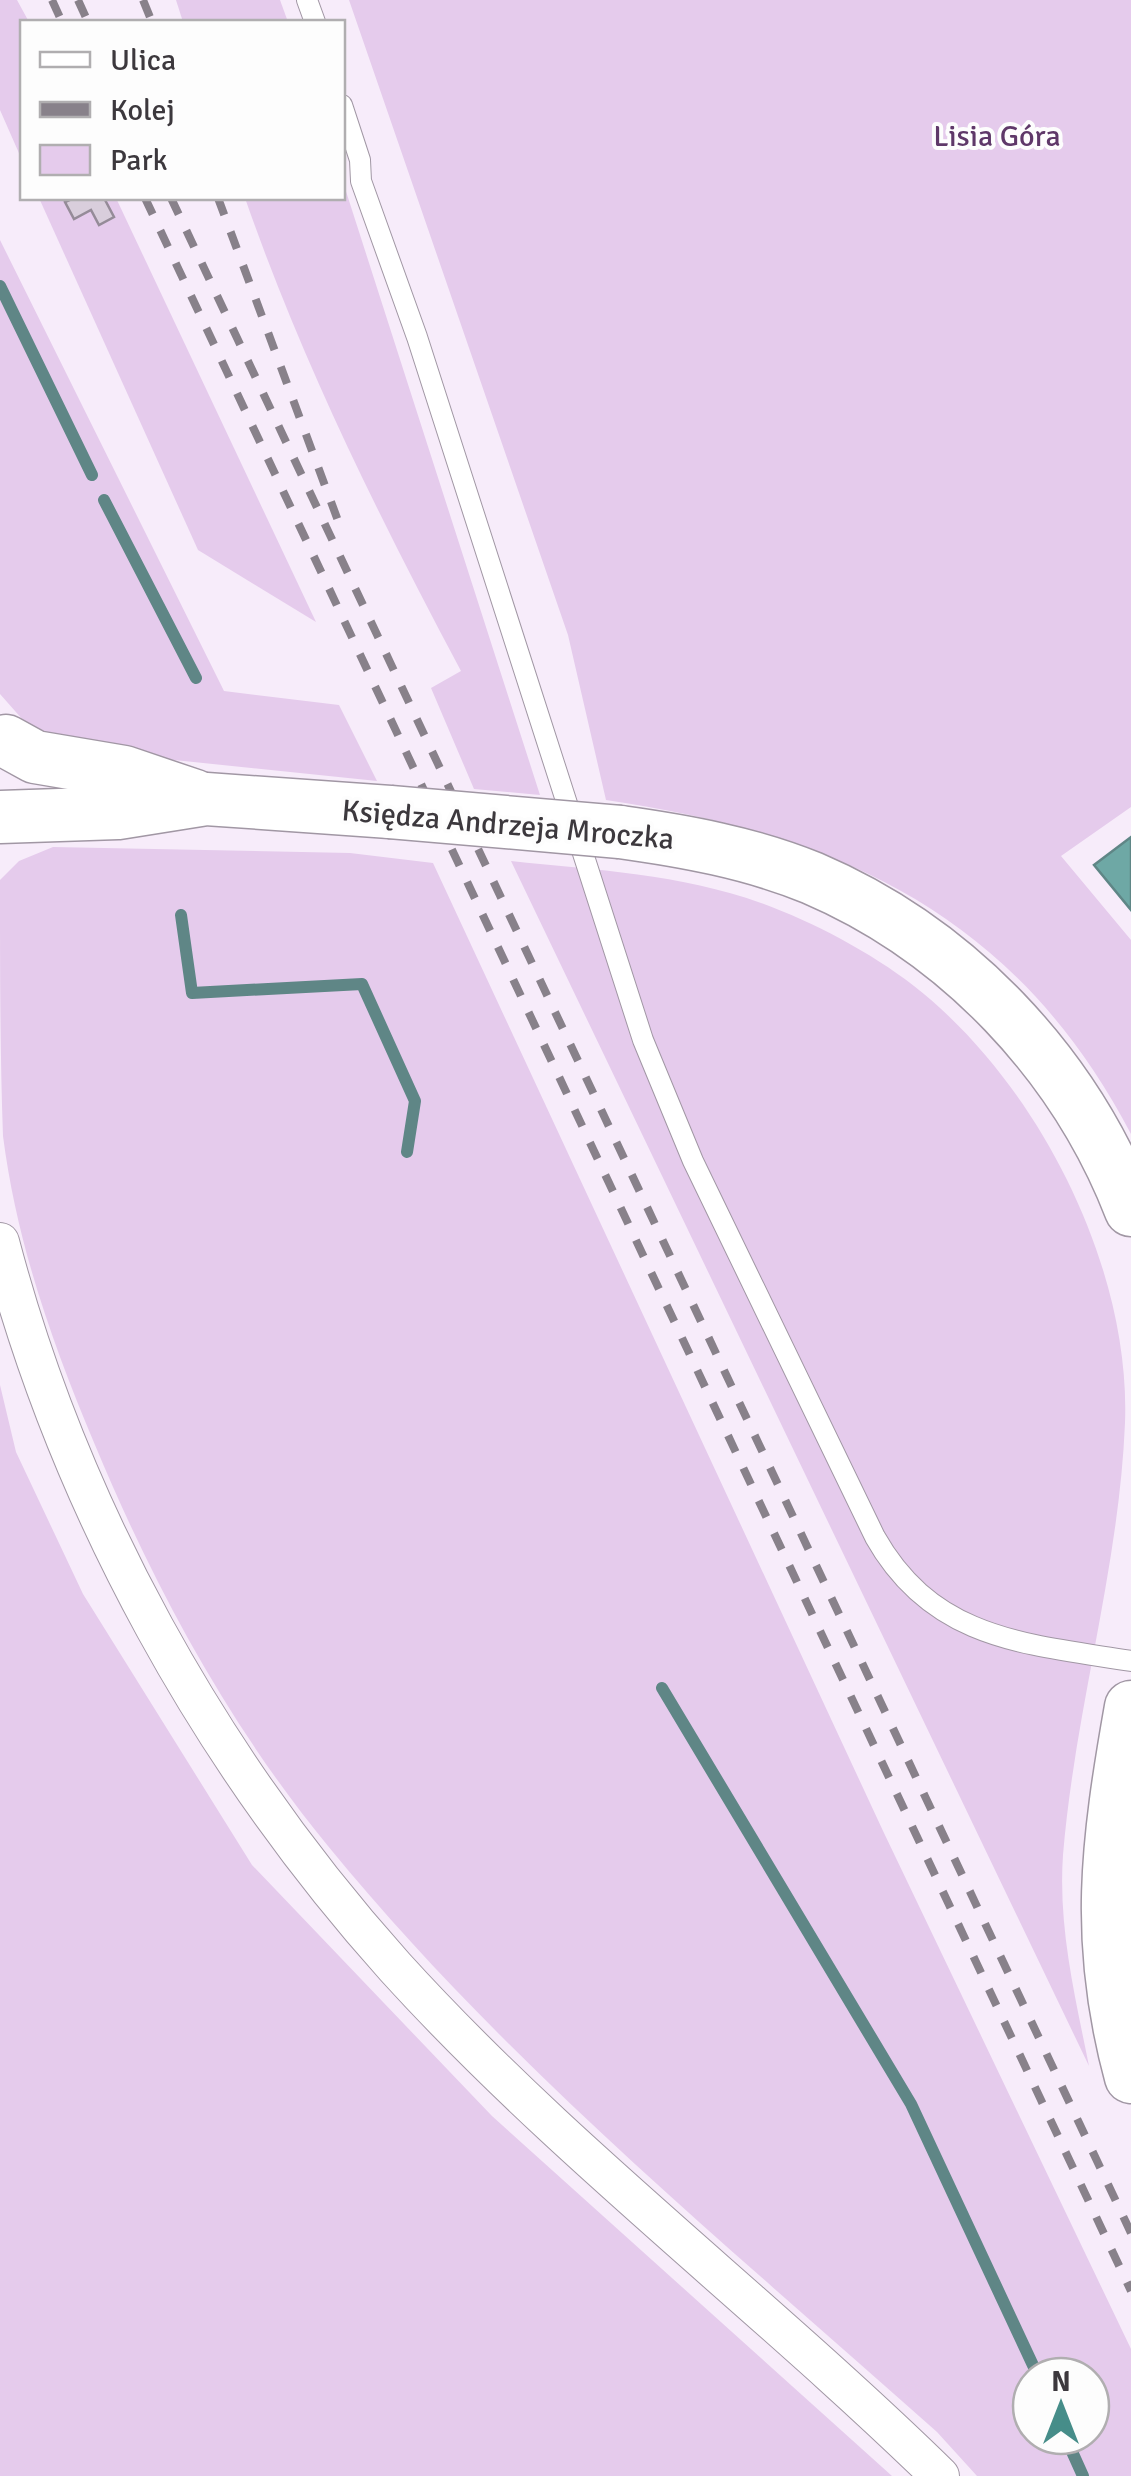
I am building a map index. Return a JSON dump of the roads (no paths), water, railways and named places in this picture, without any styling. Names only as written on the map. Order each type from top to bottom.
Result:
[{"type":"street","name":"Księdza Andrzeja Mroczka","points":[[3,736],[34,757],[124,772],[206,799]]},
{"type":"street","points":[[0,816],[9,793],[11,767],[3,736]]},
{"type":"street","name":"Księdza Andrzeja Mroczka","points":[[0,816],[118,813],[206,799],[390,812],[686,841],[812,878],[884,916],[956,966],[1008,1016],[1059,1076],[1097,1136],[1131,1210]]},
{"type":"street","points":[[0,1242],[70,1450],[144,1608],[223,1739],[300,1850],[395,1966],[470,2043],[940,2476]]},
{"type":"street","points":[[1131,1707],[1108,1850],[1105,1924],[1118,2027],[1131,2077]]},
{"type":"lane","points":[[345,114],[360,160],[361,181],[416,337],[644,1040],[694,1162],[875,1537],[889,1561],[920,1595],[952,1619],[981,1633],[1131,1660]]},
{"type":"waterway","points":[[0,286],[92,475]]},
{"type":"waterway","points":[[104,500],[196,678]]},
{"type":"waterway","points":[[181,915],[192,993],[362,984],[415,1101],[407,1152]]},
{"type":"waterway","points":[[662,1688],[911,2104],[1029,2356]]},
{"type":"waterway","points":[[1074,2456],[1083,2476]]},
{"type":"railway","points":[[52,0],[61,20]]},
{"type":"railway","points":[[78,0],[87,20]]},
{"type":"railway","points":[[143,0],[151,20]]},
{"type":"railway","points":[[146,200],[1131,2291]]},
{"type":"railway","points":[[172,200],[1131,2233]]},
{"type":"railway","points":[[219,200],[340,526]]},
{"type":"park label","name":"Lisia Góra","points":[[997,136]]}]
